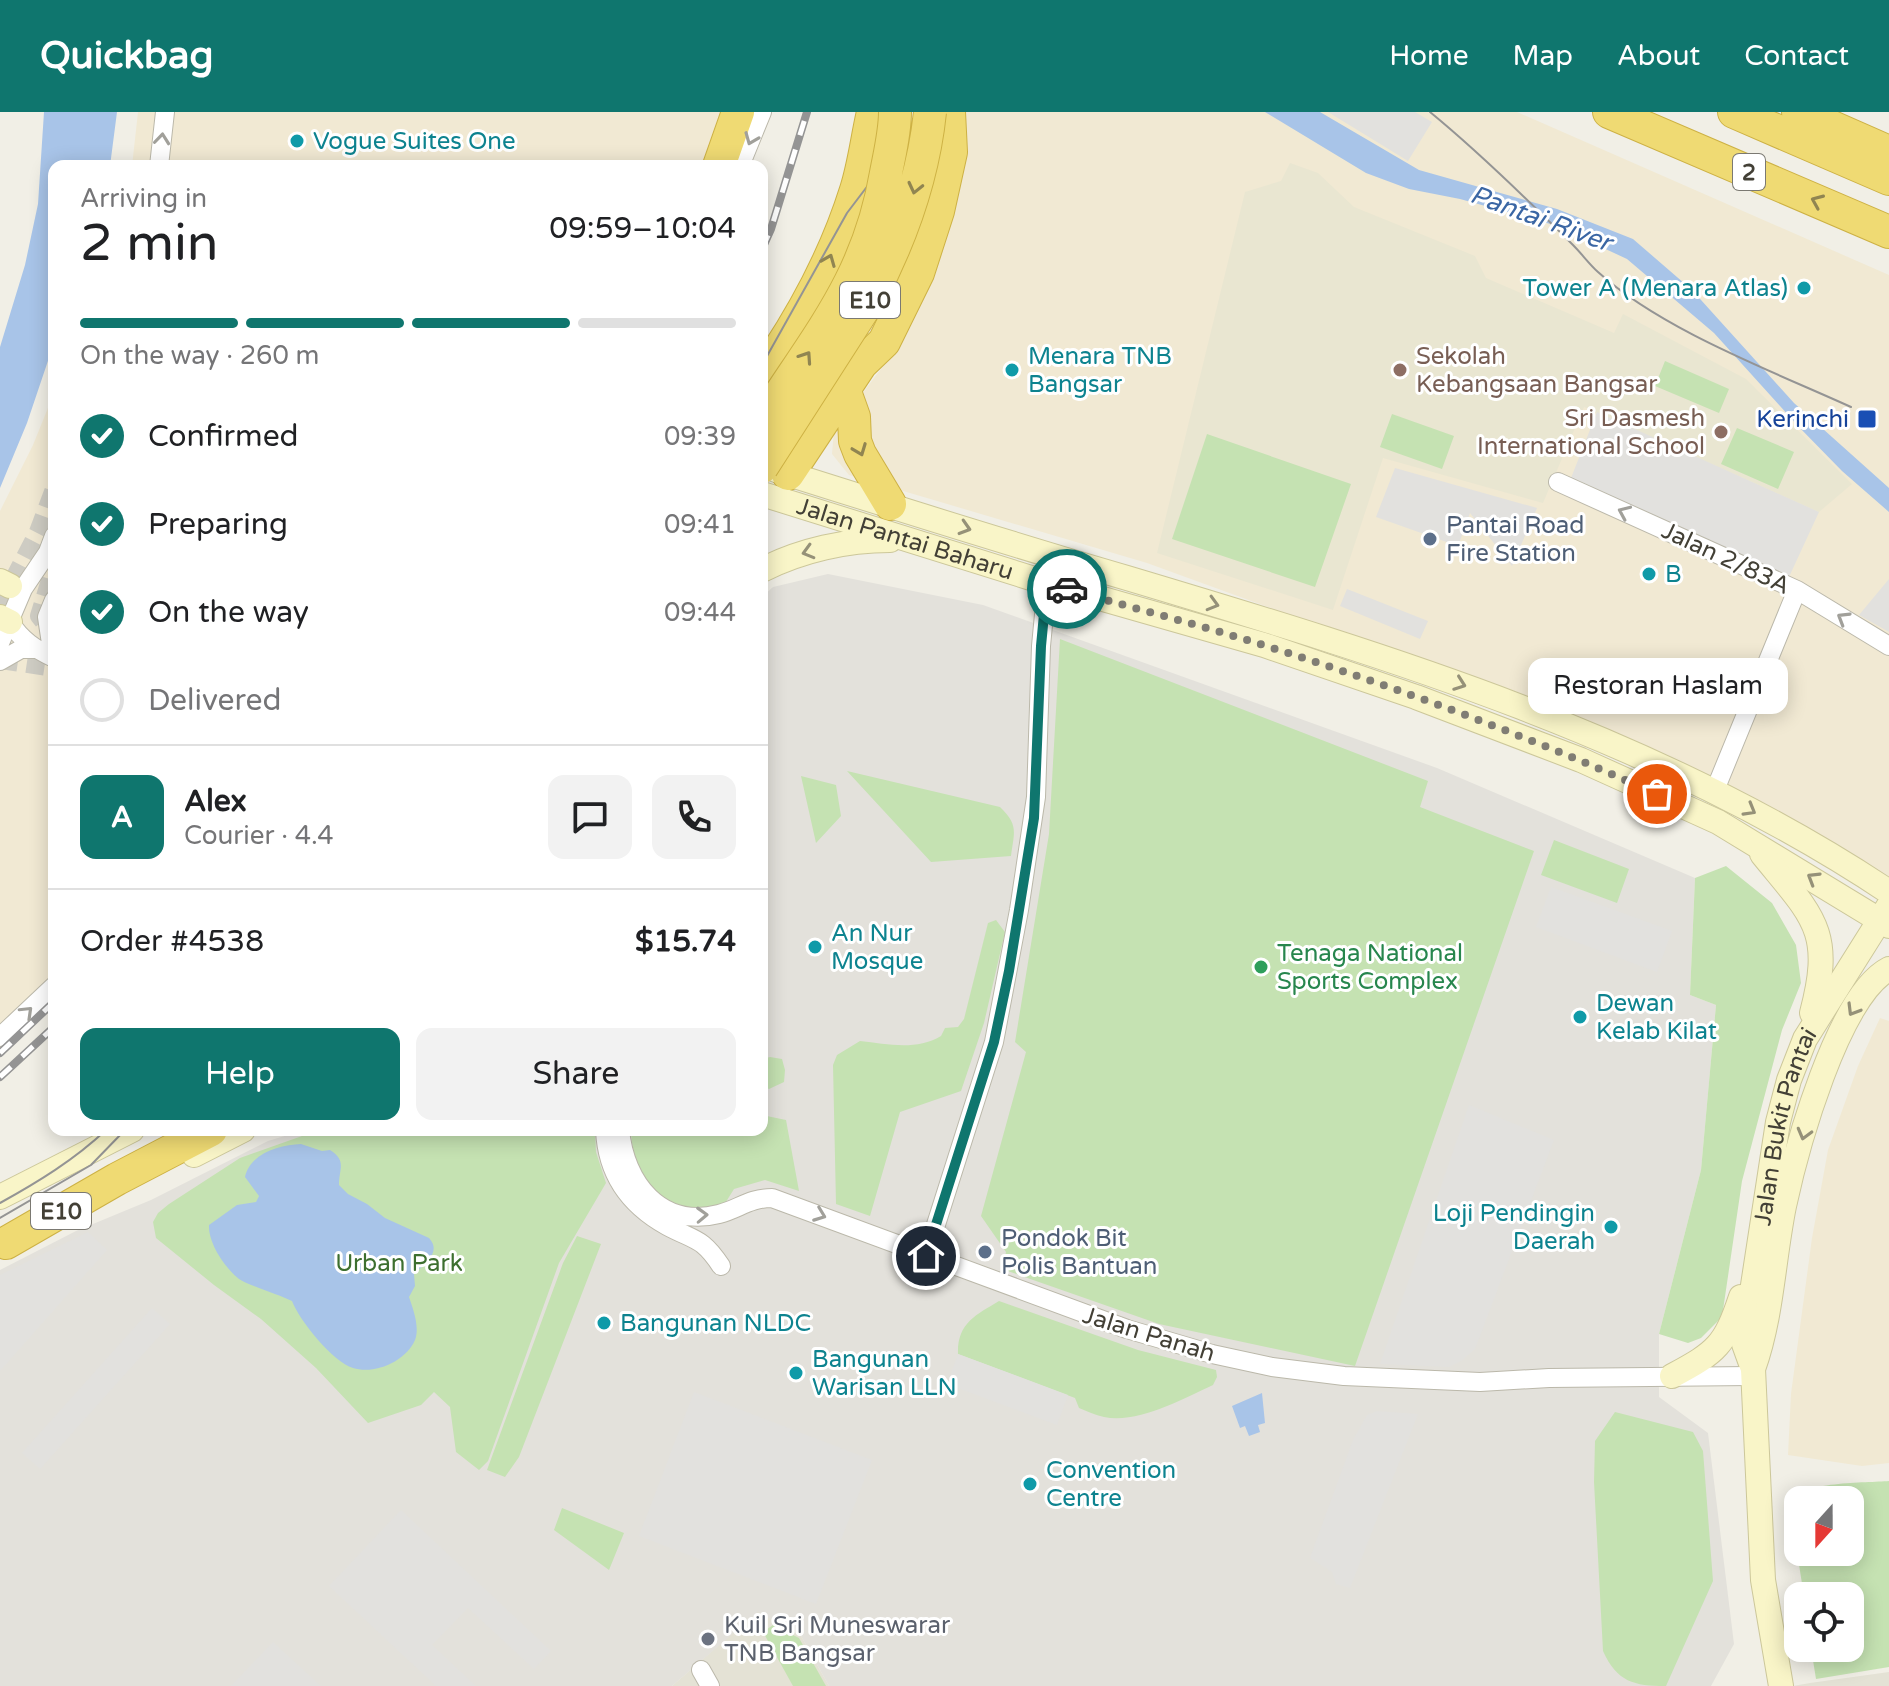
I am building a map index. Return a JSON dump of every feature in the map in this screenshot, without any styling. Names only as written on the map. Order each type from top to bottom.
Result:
[{"type":"highway","points":[[721,160],[738,112]]},
{"type":"highway","points":[[768,366],[828,266],[857,188],[873,112]]},
{"type":"highway","name":"E10","points":[[768,413],[830,321],[869,245],[883,194],[895,112]]},
{"type":"highway","name":"E10","points":[[768,485],[883,273],[909,211],[928,134],[930,112]]},
{"type":"highway","points":[[768,485],[861,364],[884,342],[924,259],[951,152],[949,112]]},
{"type":"highway","name":"2","points":[[1609,112],[1889,232]]},
{"type":"highway","name":"2","points":[[1734,112],[1889,179]]},
{"type":"highway","points":[[1798,112],[1889,152]]},
{"type":"highway","points":[[1854,112],[1889,127]]},
{"type":"highway","points":[[768,396],[782,414],[798,419],[814,418],[844,389]]},
{"type":"highway","points":[[844,389],[854,417],[855,441],[860,454],[890,504]]},
{"type":"highway","name":"E10","points":[[3,1244],[199,1136]]},
{"type":"main road","name":"Jalan Pantai Baharu","points":[[768,485],[890,504],[1268,620],[1525,707],[1715,790],[1889,892]]},
{"type":"main road","name":"Jalan Pantai Baharu","points":[[768,485],[912,541],[1264,645],[1416,697],[1581,760],[1718,822],[1886,916]]},
{"type":"main road","points":[[768,568],[806,552],[841,544],[876,540],[912,541]]},
{"type":"main road","points":[[1751,841],[1803,904],[1820,939],[1821,979],[1805,1039]]},
{"type":"main road","name":"Jalan Bukit Pantai","points":[[1781,1686],[1763,1580],[1752,1372],[1744,1344],[1778,1122],[1789,1080],[1805,1039],[1886,916]]},
{"type":"main road","name":"Jalan Bukit Pantai","points":[[1752,1372],[1763,1339],[1784,1206],[1814,1100],[1849,1016],[1871,980],[1889,969]]},
{"type":"main road","points":[[0,1197],[120,1136]]},
{"type":"main road","points":[[3,1244],[77,1212],[231,1136]]},
{"type":"main road","points":[[1672,1376],[1698,1362],[1722,1343],[1739,1303],[1760,1237]]},
{"type":"street","points":[[160,160],[165,112]]},
{"type":"street","points":[[742,160],[762,112]]},
{"type":"street","name":"Jalan 2/83A","points":[[1558,482],[1797,590],[1889,646]]},
{"type":"street","points":[[48,552],[23,589],[3,627],[15,631],[34,649],[48,656]]},
{"type":"street","points":[[926,1256],[982,1085],[1003,1001],[1032,839],[1047,583]]},
{"type":"street","points":[[1715,790],[1797,590]]},
{"type":"street","points":[[0,661],[21,649],[34,649]]},
{"type":"street","points":[[0,1037],[48,992]]},
{"type":"street","name":"Jalan Panah","points":[[613,1137],[639,1187],[649,1198],[675,1212],[689,1216],[719,1214],[745,1202],[772,1198],[1148,1336],[1272,1367],[1344,1376],[1480,1382],[1752,1372]]},
{"type":"street","name":"Jalan Panah","points":[[613,1137],[613,1172],[622,1188],[646,1212],[704,1242],[721,1266]]},
{"type":"shaded area","points":[[138,112],[740,112],[731,160],[133,160]]},
{"type":"shaded area","points":[[958,112],[1517,112],[1889,275],[1889,878],[1761,802],[1421,663],[1147,563],[849,475],[832,454],[834,431],[893,353]]},
{"type":"shaded area","points":[[1328,112],[1415,112],[1432,122],[1408,161]]},
{"type":"shaded area","name":"Sekolah Kebangsaan Bangsar","points":[[1290,163],[1318,173],[1354,207],[1475,256],[1486,278],[1614,333],[1623,314],[1746,379],[1852,484],[1819,512],[1584,407],[1543,503],[1383,458],[1333,610],[1157,553],[1245,192],[1281,181]]},
{"type":"shaded area","points":[[48,408],[48,1004],[0,1049],[0,511]]},
{"type":"shaded area","points":[[1597,412],[1819,512],[1789,577],[1571,478]]},
{"type":"shaded area","points":[[1395,468],[1537,508],[1512,566],[1470,513],[1458,546],[1376,517]]},
{"type":"shaded area","points":[[828,574],[983,605],[1437,768],[1695,878],[1690,995],[1716,1005],[1701,1170],[1659,1334],[1659,1397],[1708,1433],[1734,1644],[1711,1686],[829,1686],[801,1636],[758,1612],[672,1686],[0,1686],[0,1270],[76,1231],[151,1200],[268,1141],[284,1136],[768,1136],[768,592],[773,587]]},
{"type":"shaded area","points":[[1889,579],[1889,632],[1859,615]]},
{"type":"shaded area","points":[[1347,589],[1428,621],[1420,639],[1340,606]]},
{"type":"shaded area","points":[[1551,887],[1672,931],[1657,972],[1536,927]]},
{"type":"shaded area","points":[[1880,1018],[1889,1021],[1889,1463],[1862,1466],[1788,1455],[1791,1394],[1812,1238],[1828,1150],[1858,1066]]},
{"type":"shaded area","points":[[1469,1105],[1554,1140],[1475,1349],[1449,1367],[1380,1364]]},
{"type":"shaded area","points":[[88,1232],[107,1250],[0,1371],[0,1275]]},
{"type":"shaded area","points":[[152,1308],[170,1324],[40,1469],[22,1453]]},
{"type":"shaded area","points":[[958,1354],[1068,1395],[1057,1425],[947,1384]]},
{"type":"shaded area","points":[[694,1392],[872,1460],[816,1604],[639,1536]]},
{"type":"shaded area","points":[[1377,1411],[1418,1414],[1350,1588],[1336,1584],[1332,1572],[1310,1558],[1353,1440],[1367,1415]]},
{"type":"shaded area","points":[[401,1510],[551,1651],[534,1669],[468,1608],[432,1645],[476,1686],[436,1686],[329,1586]]},
{"type":"shaded area","points":[[758,1611],[801,1636],[829,1686],[672,1686]]},
{"type":"shaded area","points":[[273,1642],[321,1686],[231,1686]]},
{"type":"shaded area","points":[[1889,1672],[1889,1686],[1793,1686],[1810,1683]]},
{"type":"green space","points":[[1665,361],[1729,389],[1719,413],[1655,386]]},
{"type":"green space","points":[[1392,414],[1454,436],[1442,469],[1380,447]]},
{"type":"green space","points":[[1737,428],[1794,452],[1778,489],[1721,464]]},
{"type":"green space","points":[[1207,434],[1351,484],[1315,587],[1172,539]]},
{"type":"green space","name":"Tenaga National Sports Complex","points":[[1060,639],[1428,781],[1420,807],[1534,851],[1355,1366],[1159,1324],[1002,1269],[1006,1252],[981,1216],[1026,1052],[1015,1042],[1049,834]]},
{"type":"green space","points":[[847,771],[1000,807],[1013,824],[1011,856],[931,862]]},
{"type":"green space","points":[[801,776],[836,785],[841,816],[816,843]]},
{"type":"green space","points":[[1554,840],[1629,869],[1617,903],[1541,875]]},
{"type":"green space","points":[[1726,866],[1772,903],[1796,945],[1801,983],[1782,1030],[1742,1181],[1722,1317],[1701,1338],[1688,1343],[1659,1334],[1701,1170],[1716,1005],[1690,995],[1695,878]]},
{"type":"green space","points":[[996,920],[1005,932],[984,1023],[961,1091],[900,1112],[870,1216],[836,1204],[833,1065],[837,1055],[860,1041],[922,1044],[941,1036],[945,1028],[958,1027],[964,1019],[988,923]]},
{"type":"green space","points":[[768,1058],[782,1059],[785,1070],[784,1082],[769,1089],[768,1089]]},
{"type":"green space","points":[[768,1116],[786,1120],[799,1191],[765,1180],[734,1189],[724,1205],[702,1211],[684,1209],[659,1195],[650,1184],[631,1136],[768,1136]]},
{"type":"green space","name":"Urban Park","points":[[302,1136],[595,1136],[596,1152],[606,1183],[559,1263],[488,1461],[479,1470],[456,1452],[450,1407],[434,1392],[421,1405],[368,1423],[316,1368],[261,1319],[156,1238],[153,1222],[158,1213],[240,1158]]},
{"type":"green space","points":[[577,1236],[601,1244],[519,1457],[505,1477],[487,1470],[563,1263]]},
{"type":"green space","points":[[999,1301],[1138,1350],[1216,1370],[1217,1377],[1213,1385],[1145,1414],[1117,1418],[1094,1414],[1079,1408],[1075,1398],[958,1354],[964,1327]]},
{"type":"green space","points":[[1615,1412],[1693,1432],[1703,1451],[1713,1581],[1666,1686],[1628,1680],[1614,1670],[1603,1651],[1594,1482],[1595,1441]]},
{"type":"green space","points":[[1889,1481],[1889,1667],[1816,1679],[1813,1662],[1864,1662],[1864,1582],[1802,1582],[1799,1566],[1864,1566],[1864,1486],[1827,1486]]},
{"type":"green space","points":[[562,1508],[624,1533],[609,1570],[554,1530]]},
{"type":"green space","points":[[773,1625],[799,1638],[826,1686],[793,1686],[763,1632]]},
{"type":"water","points":[[44,112],[117,112],[111,160],[48,160],[48,361],[0,488],[0,347],[25,265],[38,204]]},
{"type":"water","name":"Pantai River","points":[[1265,112],[1320,112],[1419,170],[1557,209],[1633,239],[1692,290],[1794,403],[1889,488],[1889,512],[1842,471],[1798,426],[1714,333],[1627,259],[1554,225],[1460,199],[1409,189],[1366,173]]},
{"type":"water","points":[[301,1144],[322,1151],[330,1150],[339,1158],[339,1185],[348,1194],[433,1243],[430,1258],[414,1274],[415,1286],[409,1297],[416,1324],[415,1340],[405,1354],[380,1368],[353,1368],[336,1358],[302,1319],[292,1301],[239,1279],[218,1255],[211,1239],[209,1225],[237,1205],[256,1202],[259,1196],[245,1177],[253,1162],[275,1149]]},
{"type":"water","points":[[1262,1393],[1265,1423],[1258,1425],[1260,1432],[1249,1436],[1245,1426],[1240,1428],[1232,1406]]},
{"type":"tunnel","points":[[0,605],[38,532],[48,505]]},
{"type":"tunnel","points":[[43,621],[39,616],[48,587]]},
{"type":"tunnel","points":[[0,660],[48,667]]},
{"type":"tram line","points":[[768,354],[847,213],[888,159],[933,112]]},
{"type":"tram line","points":[[1430,112],[1624,293],[1685,331],[1851,407]]},
{"type":"tram line","points":[[0,1203],[55,1170],[99,1136]]},
{"type":"tram line","points":[[0,1218],[91,1165],[119,1136]]},
{"type":"railway","points":[[768,236],[807,112]]},
{"type":"railway","points":[[0,1053],[48,1008]]},
{"type":"railway","points":[[0,1077],[48,1033]]},
{"type":"way so far","points":[[1067,589],[1264,645],[1416,697],[1581,760],[1657,794]]},
{"type":"place","name":"Vogue Suites One","points":[[297,141]]},
{"type":"place","name":"Tower A (Menara Atlas)","points":[[1804,288]]},
{"type":"place","name":"Menara TNB Bangsar","points":[[1012,370]]},
{"type":"place","name":"Sekolah Kebangsaan Bangsar","points":[[1400,370]]},
{"type":"place","name":"Kerinchi","points":[[1867,419]]},
{"type":"place","name":"Sri Dasmesh International School","points":[[1721,432]]},
{"type":"place","name":"Pantai Road Fire Station","points":[[1430,539]]},
{"type":"place","name":"B","points":[[1649,574]]},
{"type":"place","name":"Restoran Haslam","points":[[1657,794]]},
{"type":"place","name":"An Nur Mosque","points":[[815,947]]},
{"type":"place","name":"Tenaga National Sports Complex","points":[[1261,967]]},
{"type":"place","name":"Dewan Kelab Kilat","points":[[1580,1017]]},
{"type":"place","name":"Loji Pendingin Daerah","points":[[1611,1227]]},
{"type":"place","name":"Pondok Bit Polis Bantuan","points":[[985,1252]]},
{"type":"place","name":"Bangunan NLDC","points":[[604,1323]]},
{"type":"place","name":"Bangunan Warisan LLN","points":[[796,1373]]},
{"type":"place","name":"Convention Centre","points":[[1030,1484]]},
{"type":"place","name":"Kuil Sri Muneswarar TNB Bangsar","points":[[708,1639]]},
{"type":"route","points":[[926,1256],[994,1042],[1032,839],[1047,583],[1067,589]]}]
